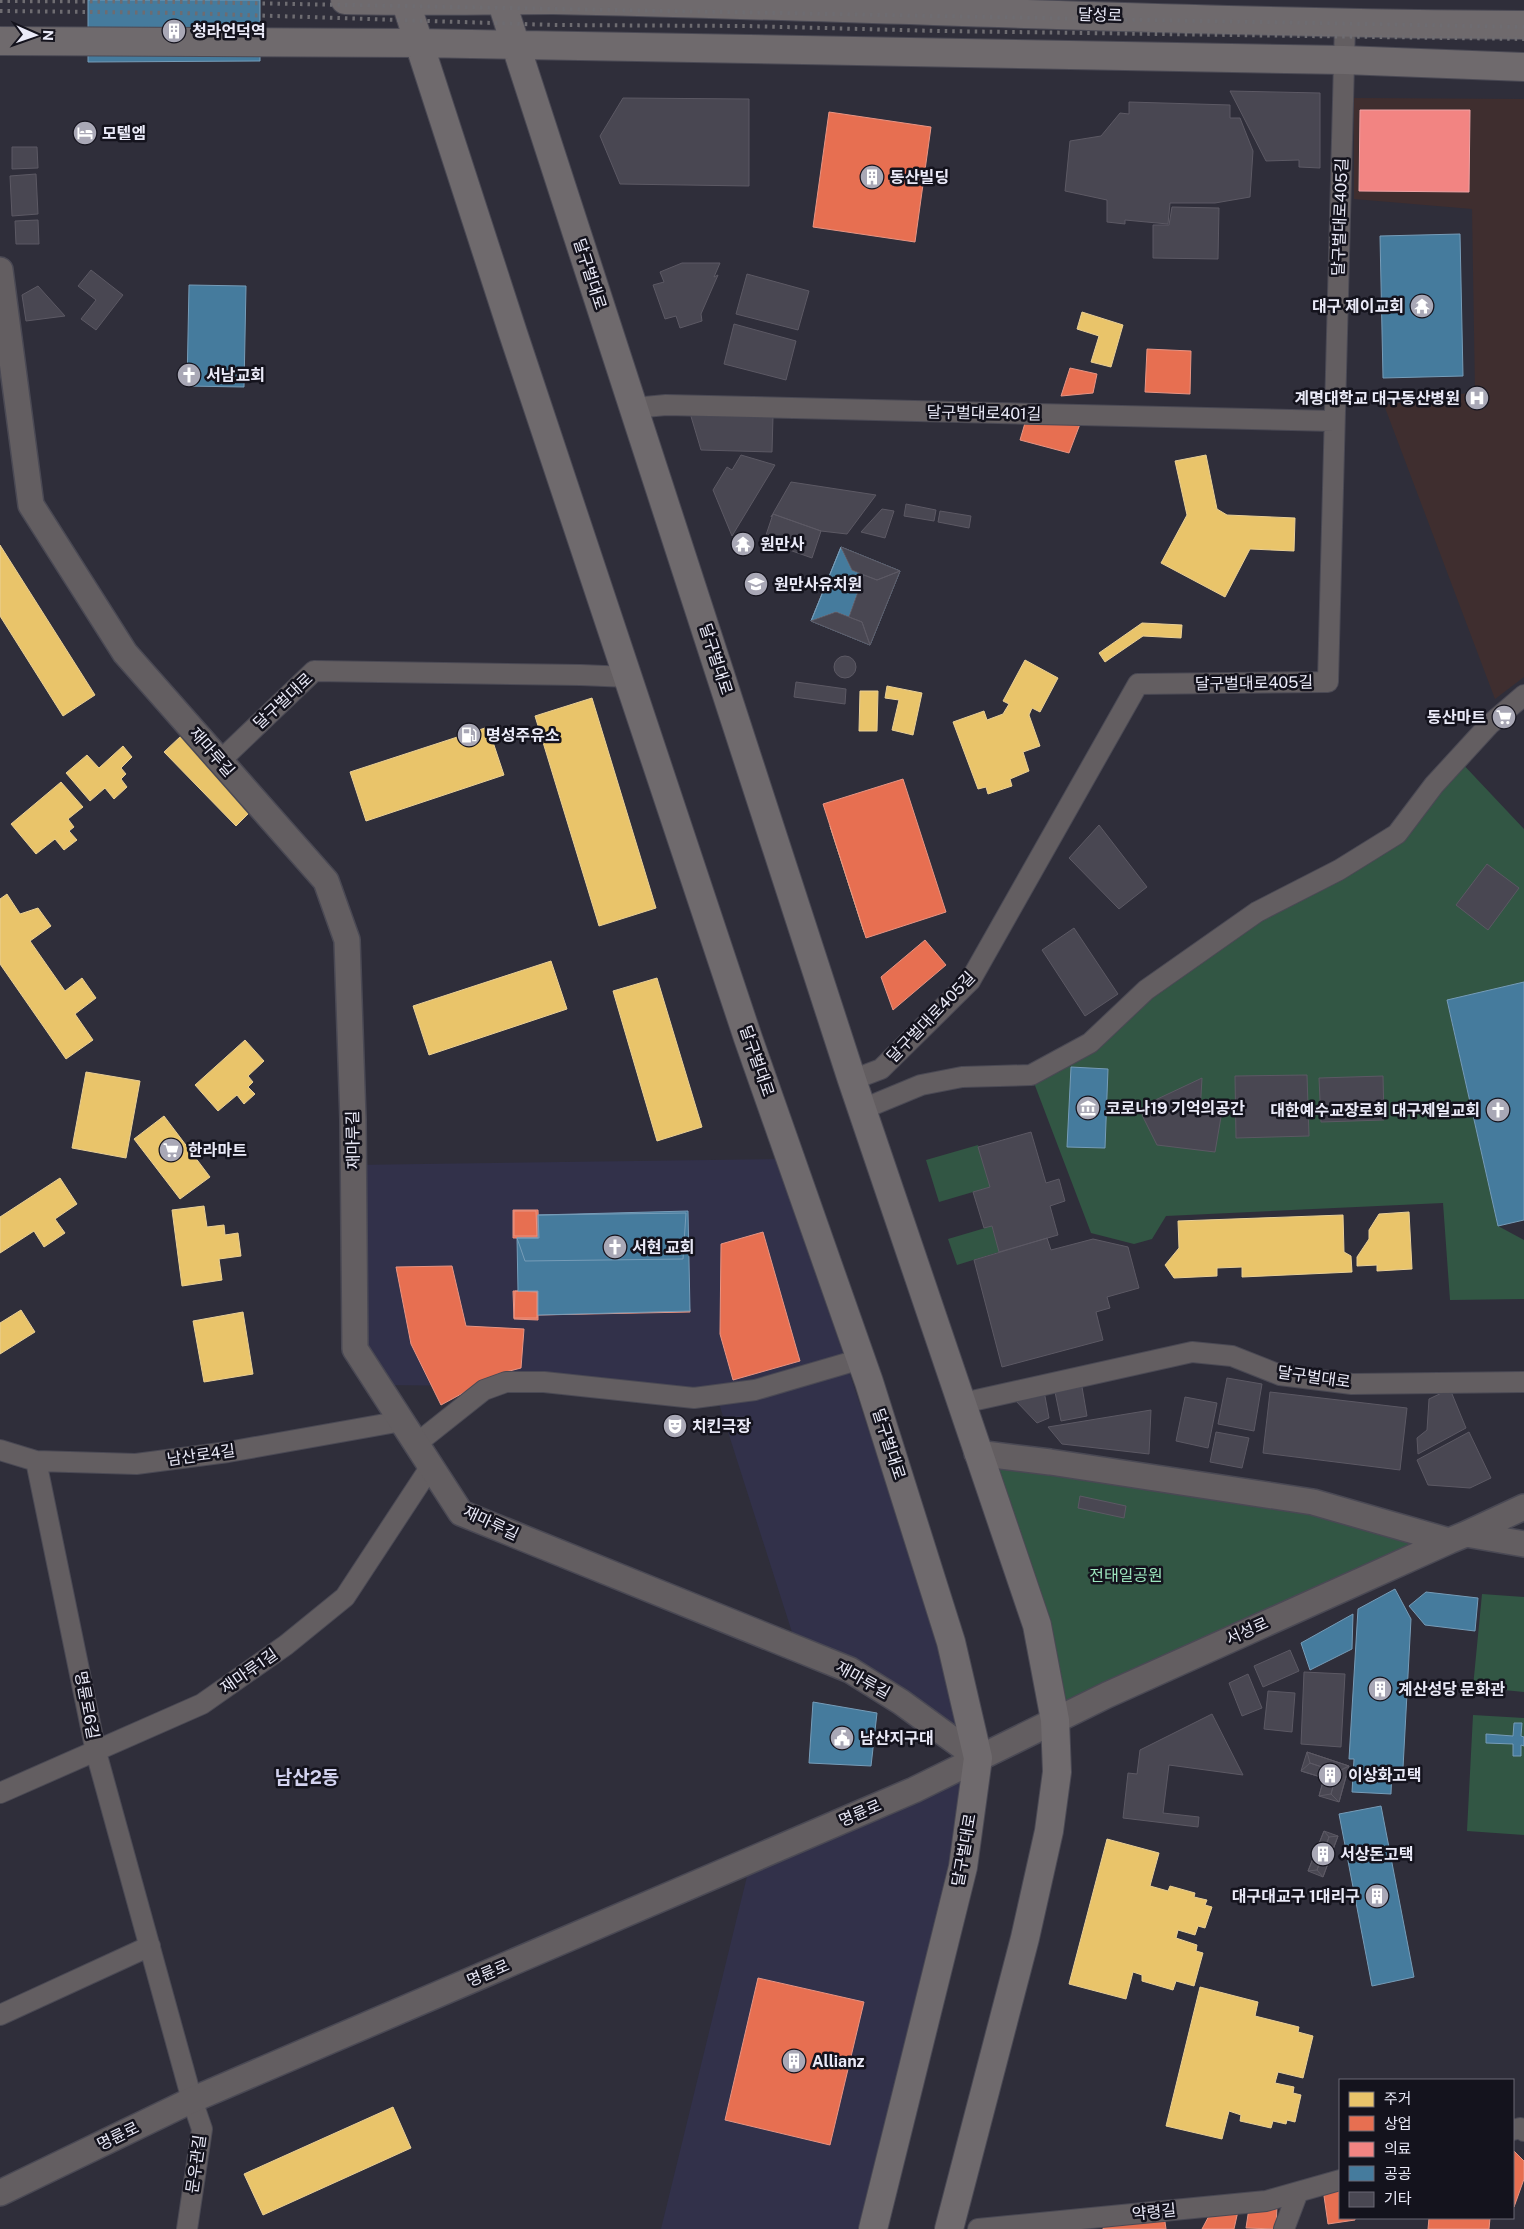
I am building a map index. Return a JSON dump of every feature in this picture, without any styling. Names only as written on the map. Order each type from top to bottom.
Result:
[{"type":"main road","name":"달성로","points":[[346,0],[1080,7],[1345,24],[1524,25]]},
{"type":"main road","name":"달구벌대로","points":[[501,0],[514,45],[852,1080],[963,1403],[977,1453],[1037,1625],[1055,1720],[1057,1772],[1049,1830],[1025,1938],[949,2229]]},
{"type":"main road","name":"달구벌대로","points":[[405,1],[512,333],[748,1038],[862,1359],[950,1642],[978,1758],[963,1867],[873,2229]]},
{"type":"main road","points":[[0,41],[419,43],[1344,60],[1524,67]]},
{"type":"street","name":"달구벌대로405길","points":[[852,1080],[881,1069],[970,981],[1138,684],[1328,682],[1345,24]]},
{"type":"street","name":"재마루길","points":[[0,270],[31,505],[125,653],[326,881],[348,940],[353,1138],[355,1349],[461,1513],[850,1670],[901,1702],[978,1758]]},
{"type":"street","name":"달구벌대로401길","points":[[634,408],[666,405],[1334,421]]},
{"type":"street","name":"달구벌대로","points":[[220,761],[314,671],[581,674],[628,678]]},
{"type":"street","points":[[863,1108],[921,1085],[962,1077],[1031,1075],[1090,1043],[1146,990],[1258,912],[1339,870],[1396,834],[1434,785],[1489,724],[1524,695]]},
{"type":"street","name":"달구벌대로","points":[[963,1403],[1192,1352],[1232,1356],[1280,1375],[1352,1384],[1524,1382]]},
{"type":"street","points":[[416,1444],[484,1390],[506,1382],[544,1382],[694,1398],[755,1390],[862,1359]]},
{"type":"street","name":"남산로4길","points":[[0,1450],[36,1461],[136,1464],[228,1452],[402,1421]]},
{"type":"street","points":[[977,1453],[1050,1462],[1313,1502],[1458,1537],[1524,1544]]},
{"type":"street","name":"명륜로6길","points":[[36,1461],[96,1752],[192,2100]]},
{"type":"street","name":"재마루1길","points":[[0,1793],[202,1704],[286,1645],[346,1597],[431,1466]]},
{"type":"street","name":"서성로","points":[[978,1758],[1166,1667],[1524,1507]]},
{"type":"street","name":"명륜로","points":[[0,2193],[192,2100],[914,1790],[978,1758]]},
{"type":"street","points":[[0,2015],[150,1946]]},
{"type":"street","name":"문우관길","points":[[187,2229],[202,2129],[192,2100]]},
{"type":"street","name":"약령길","points":[[978,2229],[1266,2201],[1339,2180]]},
{"type":"street","points":[[1284,2229],[1298,2192]]},
{"type":"shaded area","name":"계명대학교 대구동산병원","points":[[1354,98],[1524,99],[1524,677],[1495,699],[1384,405],[1475,392],[1472,209],[1354,199]]},
{"type":"shaded area","points":[[778,1159],[978,1758],[797,1648],[714,1388],[378,1385],[355,1349],[353,1165]]},
{"type":"shaded area","points":[[978,1758],[872,2229],[661,2229],[751,1860]]},
{"type":"green space","points":[[1458,759],[1524,829],[1524,982],[1447,1001],[1498,1226],[1524,1240],[1524,1299],[1450,1300],[1443,1203],[1166,1216],[1152,1239],[1134,1244],[1091,1233],[1031,1075],[1146,990],[1397,834]]},
{"type":"green space","points":[[978,1145],[990,1187],[939,1202],[926,1160]]},
{"type":"green space","points":[[992,1226],[999,1252],[957,1265],[948,1239]]},
{"type":"green space","name":"전태일공원","points":[[977,1453],[1105,1470],[1449,1541],[1055,1720]]},
{"type":"green space","points":[[1482,1594],[1524,1597],[1524,1692],[1473,1687]]},
{"type":"green space","points":[[1473,1715],[1524,1718],[1524,1835],[1467,1831]]},
{"type":"building: 주거","points":[[1082,312],[1123,325],[1111,367],[1091,362],[1099,336],[1077,329]]},
{"type":"building: 주거","points":[[1206,455],[1217,509],[1227,515],[1295,518],[1294,551],[1250,549],[1225,597],[1161,563],[1187,515],[1175,461]]},
{"type":"building: 주거","points":[[0,545],[95,695],[63,716],[0,616]]},
{"type":"building: 주거","points":[[1142,623],[1182,625],[1181,638],[1143,636],[1105,662],[1099,653]]},
{"type":"building: 주거","points":[[1025,660],[1058,678],[1040,712],[1032,708],[1029,715],[1040,746],[1023,752],[1029,771],[1010,779],[1012,786],[988,794],[986,787],[978,789],[953,722],[984,711],[987,720],[1003,714],[1009,704],[1003,701]]},
{"type":"building: 주거","points":[[887,686],[922,693],[913,735],[892,730],[899,700],[885,698]]},
{"type":"building: 주거","points":[[860,691],[878,691],[877,731],[859,731]]},
{"type":"building: 주거","points":[[592,698],[656,908],[599,926],[535,716]]},
{"type":"building: 주거","points":[[488,727],[504,775],[366,821],[350,772]]},
{"type":"building: 주거","points":[[181,736],[253,809],[236,826],[164,752]]},
{"type":"building: 주거","points":[[123,746],[132,757],[121,768],[126,774],[121,779],[127,787],[114,799],[105,788],[90,801],[66,773],[87,755],[99,768]]},
{"type":"building: 주거","points":[[61,782],[83,807],[68,819],[74,827],[69,831],[77,840],[64,850],[55,839],[36,854],[11,824]]},
{"type":"building: 주거","points":[[892,805],[896,816],[904,814],[909,831],[899,835],[910,869],[887,876],[901,920],[864,932],[830,826]]},
{"type":"building: 주거","points":[[7,894],[20,914],[38,908],[51,926],[30,941],[65,991],[82,978],[96,998],[75,1014],[93,1040],[66,1059],[0,964],[0,899]]},
{"type":"building: 주거","points":[[551,961],[567,1009],[429,1055],[413,1006]]},
{"type":"building: 주거","points":[[657,978],[702,1127],[657,1141],[613,991]]},
{"type":"building: 주거","points":[[245,1040],[264,1061],[248,1076],[253,1082],[248,1087],[255,1094],[244,1104],[237,1095],[218,1111],[195,1085]]},
{"type":"building: 주거","points":[[86,1072],[140,1081],[126,1158],[72,1148]]},
{"type":"building: 주거","points":[[164,1116],[210,1177],[180,1199],[134,1139]]},
{"type":"building: 주거","points":[[60,1178],[77,1204],[55,1219],[65,1233],[44,1247],[34,1231],[0,1253],[0,1217]]},
{"type":"building: 주거","points":[[204,1206],[207,1227],[224,1225],[225,1235],[238,1233],[241,1256],[219,1259],[222,1280],[182,1286],[172,1210]]},
{"type":"building: 주거","points":[[1409,1212],[1412,1269],[1377,1271],[1377,1265],[1357,1266],[1357,1257],[1369,1239],[1369,1230],[1379,1214]]},
{"type":"building: 주거","points":[[1343,1215],[1344,1252],[1351,1256],[1352,1272],[1242,1277],[1242,1267],[1217,1268],[1217,1276],[1174,1278],[1165,1265],[1179,1248],[1178,1221]]},
{"type":"building: 주거","points":[[21,1310],[35,1332],[0,1354],[0,1323]]},
{"type":"building: 주거","points":[[243,1312],[253,1374],[204,1382],[193,1321]]},
{"type":"building: 주거","points":[[1107,1839],[1159,1853],[1150,1886],[1168,1891],[1170,1886],[1195,1893],[1194,1897],[1207,1900],[1205,1905],[1212,1907],[1205,1928],[1198,1926],[1195,1935],[1178,1930],[1176,1938],[1197,1945],[1196,1951],[1203,1953],[1194,1986],[1176,1981],[1173,1990],[1142,1981],[1142,1975],[1133,1972],[1126,1999],[1069,1984]]},
{"type":"building: 주거","points":[[1200,1987],[1258,2002],[1255,2016],[1299,2027],[1298,2032],[1313,2036],[1303,2078],[1278,2072],[1275,2083],[1294,2087],[1293,2093],[1301,2095],[1295,2122],[1287,2120],[1286,2124],[1273,2121],[1271,2128],[1240,2121],[1241,2115],[1229,2111],[1222,2139],[1166,2126]]},
{"type":"building: 주거","points":[[393,2107],[411,2148],[263,2215],[244,2174]]},
{"type":"building: 상업","name":"동산빌딩","points":[[829,112],[931,127],[915,242],[813,227]]},
{"type":"building: 상업","points":[[1147,349],[1191,351],[1190,394],[1145,392]]},
{"type":"building: 상업","points":[[1070,368],[1097,374],[1093,393],[1061,396]]},
{"type":"building: 상업","points":[[1025,423],[1080,424],[1069,453],[1020,440]]},
{"type":"building: 상업","points":[[903,779],[946,912],[866,938],[823,804]]},
{"type":"building: 상업","points":[[925,940],[946,965],[893,1010],[881,977]]},
{"type":"building: 상업","points":[[513,1210],[538,1210],[539,1238],[513,1238]]},
{"type":"building: 상업","points":[[514,1211],[536,1211],[537,1236],[514,1236]]},
{"type":"building: 상업","points":[[763,1232],[800,1361],[733,1380],[720,1334],[721,1244]]},
{"type":"building: 상업","points":[[683,1260],[690,1312],[538,1315],[538,1291],[518,1291],[526,1263]]},
{"type":"building: 상업","points":[[452,1266],[466,1326],[524,1329],[521,1368],[498,1374],[441,1405],[411,1344],[396,1267]]},
{"type":"building: 상업","points":[[513,1291],[538,1291],[538,1320],[514,1319]]},
{"type":"building: 상업","points":[[515,1291],[537,1292],[537,1318],[514,1318]]},
{"type":"building: 상업","name":"Allianz","points":[[758,1978],[864,2002],[830,2145],[725,2120]]},
{"type":"building: 상업","points":[[1514,2151],[1524,2161],[1524,2179],[1514,2207]]},
{"type":"building: 상업","points":[[1339,2186],[1339,2219],[1355,2220],[1328,2224],[1323,2189]]},
{"type":"building: 상업","points":[[1277,2205],[1276,2229],[1246,2228],[1249,2208]]},
{"type":"building: 상업","points":[[1238,2211],[1234,2229],[1202,2229],[1211,2212]]},
{"type":"building: 상업","points":[[1164,2215],[1166,2229],[1103,2229],[1104,2223]]},
{"type":"building: 상업","points":[[1429,2219],[1490,2219],[1489,2229],[1428,2229]]},
{"type":"building: 의료","points":[[1360,110],[1470,110],[1469,192],[1359,191]]},
{"type":"building: 공공","name":"청라언덕역","points":[[88,0],[260,0],[260,61],[88,62]]},
{"type":"building: 공공","name":"대구 제이교회","points":[[1460,234],[1463,376],[1383,378],[1380,236]]},
{"type":"building: 공공","points":[[189,285],[246,286],[244,387],[187,386]]},
{"type":"building: 공공","points":[[841,547],[900,571],[870,645],[811,621]]},
{"type":"building: 공공","points":[[841,547],[852,570],[864,575],[849,617],[836,612],[811,621]]},
{"type":"building: 공공","name":"대한예수교장로회 대구제일교회","points":[[1524,982],[1524,1220],[1498,1226],[1447,1000]]},
{"type":"building: 공공","name":"코로나19 기억의공간","points":[[1071,1067],[1108,1069],[1105,1148],[1067,1147]]},
{"type":"building: 공공","points":[[688,1211],[690,1311],[538,1315],[538,1291],[518,1291],[517,1238],[538,1238],[538,1215]]},
{"type":"building: 공공","points":[[686,1213],[683,1259],[525,1261],[517,1238],[539,1238],[538,1215]]},
{"type":"building: 공공","name":"계산성당 문화관","points":[[1395,1589],[1411,1619],[1403,1768],[1392,1768],[1391,1794],[1352,1792],[1354,1759],[1349,1759],[1358,1609]]},
{"type":"building: 공공","points":[[1426,1592],[1478,1598],[1475,1631],[1425,1625],[1409,1606]]},
{"type":"building: 공공","points":[[1353,1614],[1352,1649],[1310,1670],[1301,1643]]},
{"type":"building: 공공","name":"남산지구대","points":[[813,1702],[877,1713],[871,1766],[809,1763]]},
{"type":"building: 공공","points":[[1514,1723],[1522,1723],[1521,1736],[1524,1737],[1524,1746],[1521,1745],[1521,1756],[1513,1756],[1513,1744],[1486,1743],[1486,1734],[1513,1736]]},
{"type":"building: 공공","name":"대구대교구 1대리구","points":[[1381,1806],[1414,1977],[1372,1986],[1339,1814]]},
{"type":"building: 기타","points":[[1230,91],[1320,93],[1320,168],[1299,167],[1299,160],[1266,161]]},
{"type":"building: 기타","points":[[623,98],[749,99],[749,186],[620,184],[600,136]]},
{"type":"building: 기타","points":[[1129,102],[1230,105],[1230,118],[1240,118],[1253,151],[1250,197],[1215,203],[1170,203],[1168,224],[1125,220],[1125,224],[1107,222],[1107,200],[1065,191],[1070,141],[1101,136],[1120,113],[1129,114]]},
{"type":"building: 기타","points":[[12,147],[37,147],[38,168],[12,169]]},
{"type":"building: 기타","points":[[36,174],[38,214],[12,216],[10,176]]},
{"type":"building: 기타","points":[[1172,207],[1219,208],[1218,259],[1153,258],[1153,225],[1169,225]]},
{"type":"building: 기타","points":[[38,220],[39,244],[16,244],[15,221]]},
{"type":"building: 기타","points":[[682,263],[720,263],[714,277],[718,275],[701,314],[702,321],[680,328],[676,316],[665,319],[653,285],[664,282],[660,272]]},
{"type":"building: 기타","points":[[91,270],[123,295],[96,330],[81,319],[96,300],[78,286]]},
{"type":"building: 기타","points":[[747,274],[809,291],[798,330],[736,314]]},
{"type":"building: 기타","points":[[38,286],[65,316],[26,321],[22,295]]},
{"type":"building: 기타","points":[[734,324],[796,341],[786,380],[724,364]]},
{"type":"building: 기타","points":[[690,413],[773,416],[772,452],[701,450]]},
{"type":"building: 기타","points":[[741,455],[775,465],[732,536],[713,490],[727,467],[732,470]]},
{"type":"building: 기타","points":[[791,482],[876,495],[847,534],[821,531],[773,514],[771,517]]},
{"type":"building: 기타","points":[[906,504],[936,510],[934,521],[904,516]]},
{"type":"building: 기타","points":[[882,509],[894,511],[885,538],[861,532]]},
{"type":"building: 기타","points":[[940,511],[971,516],[969,528],[938,522]]},
{"type":"building: 기타","points":[[773,514],[821,531],[812,558],[764,541]]},
{"type":"building: 기타","points":[[841,547],[900,571],[877,580],[864,575],[852,570]]},
{"type":"building: 기타","points":[[900,571],[870,645],[862,622],[849,617],[864,575],[877,580]]},
{"type":"building: 기타","points":[[836,612],[862,622],[870,645],[811,621]]},
{"type":"building: 기타","points":[[845,656],[853,659],[856,667],[853,675],[845,678],[837,675],[834,667],[837,659]]},
{"type":"building: 기타","points":[[796,682],[846,689],[845,704],[794,697]]},
{"type":"building: 기타","points":[[1099,825],[1147,887],[1119,909],[1069,858]]},
{"type":"building: 기타","points":[[1487,864],[1519,888],[1488,930],[1456,905]]},
{"type":"building: 기타","points":[[1074,928],[1118,994],[1085,1016],[1042,950]]},
{"type":"building: 기타","points":[[1307,1075],[1309,1136],[1236,1138],[1235,1076]]},
{"type":"building: 기타","points":[[1383,1076],[1384,1120],[1321,1122],[1319,1078]]},
{"type":"building: 기타","points":[[1202,1078],[1200,1113],[1222,1111],[1215,1152],[1157,1145],[1142,1115],[1151,1102]]},
{"type":"building: 기타","points":[[1031,1132],[1046,1183],[1059,1179],[1065,1201],[1050,1206],[1058,1235],[999,1252],[992,1226],[984,1228],[973,1192],[990,1187],[978,1147]]},
{"type":"building: 기타","points":[[1047,1238],[1051,1250],[1093,1239],[1128,1247],[1139,1288],[1107,1297],[1110,1308],[1096,1312],[1103,1340],[1002,1367],[974,1260]]},
{"type":"building: 기타","points":[[1227,1378],[1262,1384],[1254,1431],[1218,1424]]},
{"type":"building: 기타","points":[[1082,1387],[1087,1416],[1061,1421],[1055,1392]]},
{"type":"building: 기타","points":[[1450,1389],[1466,1428],[1418,1454],[1417,1438],[1427,1430],[1429,1399]]},
{"type":"building: 기타","points":[[1044,1391],[1049,1418],[1037,1423],[1014,1399]]},
{"type":"building: 기타","points":[[1270,1392],[1407,1408],[1400,1470],[1263,1453]]},
{"type":"building: 기타","points":[[1185,1397],[1217,1403],[1208,1448],[1176,1441]]},
{"type":"building: 기타","points":[[1151,1410],[1149,1454],[1062,1444],[1048,1427]]},
{"type":"building: 기타","points":[[1216,1432],[1249,1438],[1242,1468],[1210,1462]]},
{"type":"building: 기타","points":[[1469,1432],[1491,1478],[1470,1488],[1428,1485],[1417,1460]]},
{"type":"building: 기타","points":[[1080,1496],[1126,1506],[1124,1518],[1078,1508]]},
{"type":"building: 기타","points":[[1290,1650],[1299,1671],[1263,1687],[1254,1666]]},
{"type":"building: 기타","points":[[1304,1672],[1345,1674],[1341,1747],[1301,1744]]},
{"type":"building: 기타","points":[[1248,1674],[1262,1708],[1242,1716],[1229,1683]]},
{"type":"building: 기타","points":[[1268,1691],[1295,1693],[1292,1732],[1264,1729]]},
{"type":"building: 기타","points":[[1212,1714],[1243,1775],[1169,1765],[1163,1813],[1199,1817],[1198,1827],[1123,1818],[1128,1773],[1137,1774],[1140,1750]]},
{"type":"building: 기타","name":"이상화고택","points":[[1307,1752],[1349,1766],[1339,1802],[1319,1796],[1324,1778],[1301,1771]]},
{"type":"building: 기타","points":[[1307,1752],[1349,1766],[1337,1772],[1310,1763]]},
{"type":"building: 기타","points":[[1310,1763],[1337,1772],[1324,1778],[1301,1771]]},
{"type":"building: 기타","points":[[1349,1766],[1339,1802],[1331,1794],[1337,1772]]},
{"type":"building: 기타","points":[[1337,1772],[1331,1794],[1319,1796],[1324,1778]]},
{"type":"building: 기타","name":"서상돈고택","points":[[1324,1831],[1338,1836],[1323,1877],[1308,1871]]},
{"type":"building: 기타","points":[[1324,1831],[1329,1837],[1317,1870],[1308,1871]]},
{"type":"building: 기타","points":[[1338,1836],[1323,1877],[1317,1870],[1329,1837]]},
{"type":"railway","points":[[0,1],[188,2],[1524,27]]},
{"type":"railway","points":[[0,11],[183,13],[554,25],[745,26],[939,31],[1524,39]]},
{"type":"place","name":"청라언덕역","points":[[174,31]]},
{"type":"place","name":"모텔엠","points":[[85,133]]},
{"type":"place","name":"동산빌딩","points":[[872,177]]},
{"type":"place","name":"대구 제이교회","points":[[1422,306]]},
{"type":"place","name":"서남교회","points":[[189,375]]},
{"type":"place","name":"계명대학교 대구동산병원","points":[[1477,398]]},
{"type":"place","name":"원만사","points":[[743,544]]},
{"type":"place","name":"원만사유치원","points":[[756,584]]},
{"type":"place","name":"동산마트","points":[[1504,717]]},
{"type":"place","name":"명성주유소","points":[[469,735]]},
{"type":"place","name":"코로나19 기억의공간","points":[[1088,1108]]},
{"type":"place","name":"대한예수교장로회 대구제일교회","points":[[1498,1110]]},
{"type":"place","name":"한라마트","points":[[171,1150]]},
{"type":"place","name":"서현 교회","points":[[615,1247]]},
{"type":"place","name":"치킨극장","points":[[675,1426]]},
{"type":"place","name":"계산성당 문화관","points":[[1380,1689]]},
{"type":"place","name":"남산지구대","points":[[842,1738]]},
{"type":"place","name":"이상화고택","points":[[1330,1775]]},
{"type":"place","name":"서상돈고택","points":[[1323,1854]]},
{"type":"place","name":"대구대교구 1대리구","points":[[1377,1896]]},
{"type":"place","name":"Allianz","points":[[794,2061]]},
{"type":"district","name":"남산2동","points":[[307,1777]]}]
